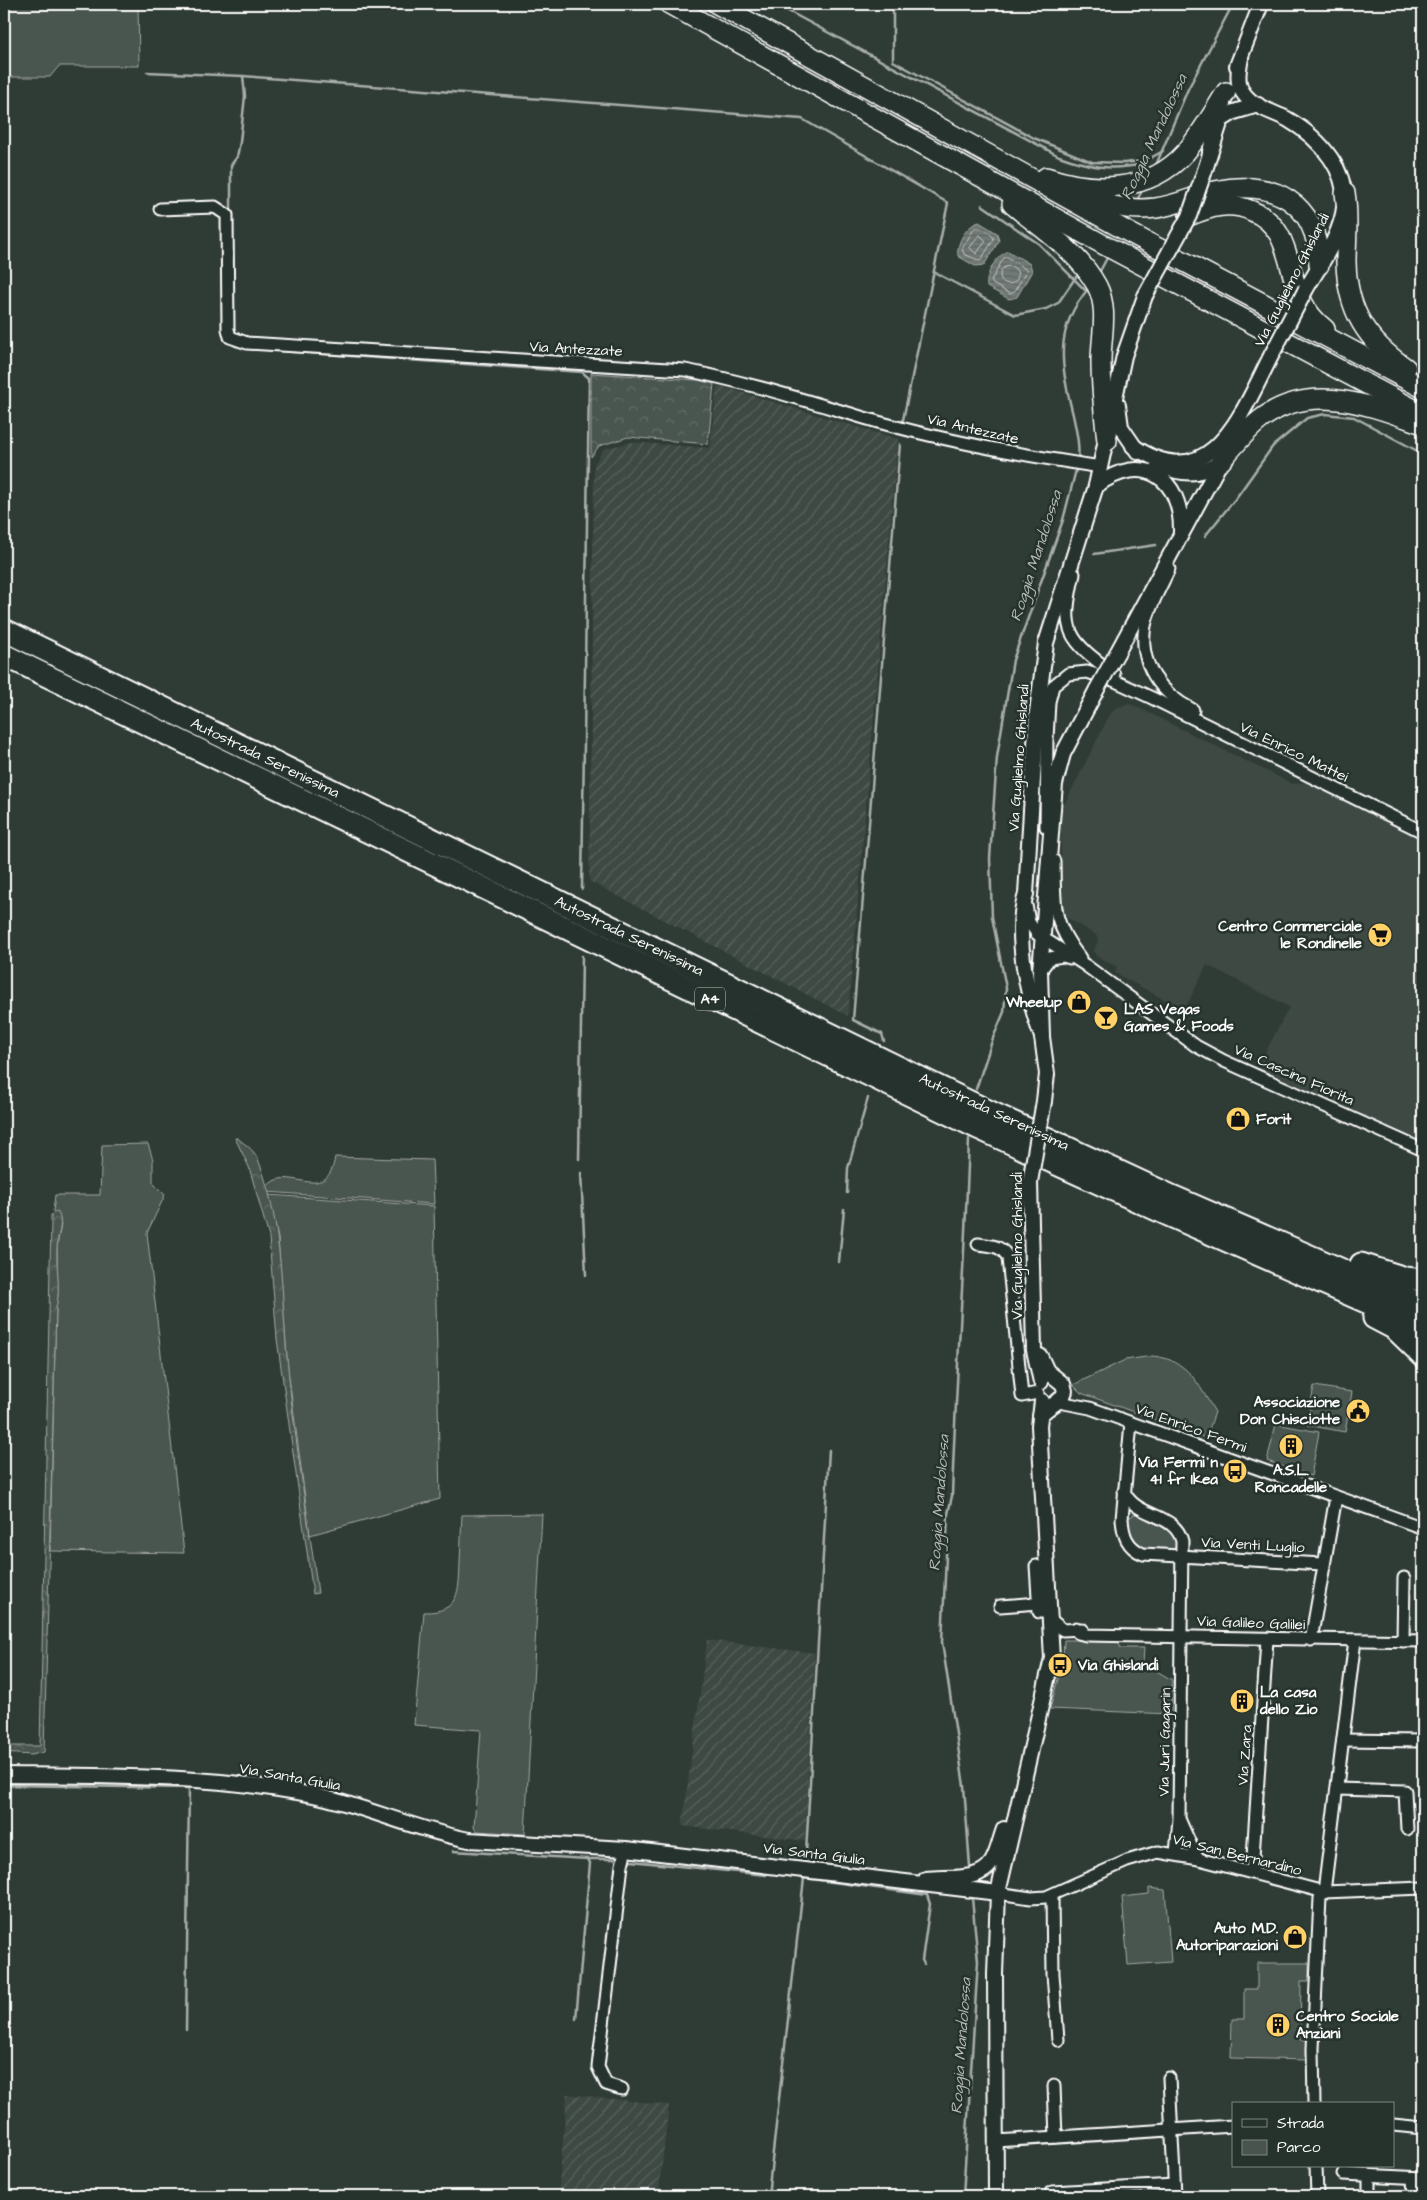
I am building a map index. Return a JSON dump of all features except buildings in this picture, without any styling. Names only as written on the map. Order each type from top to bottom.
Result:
[{"type":"highway","points":[[669,4],[1112,249],[1423,414]]},
{"type":"highway","points":[[717,4],[1004,163],[1129,219],[1361,355],[1423,388]]},
{"type":"highway","points":[[1004,163],[1085,188],[1113,188],[1149,178],[1184,154],[1206,125],[1226,92]]},
{"type":"highway","points":[[981,177],[1075,256],[1093,280],[1104,309],[1101,360],[1107,441]]},
{"type":"highway","points":[[1129,219],[1215,192],[1250,188],[1265,190],[1289,199],[1306,216],[1316,236],[1320,265]]},
{"type":"highway","points":[[1345,193],[1348,283],[1355,312],[1367,334],[1386,354],[1423,380]]},
{"type":"highway","points":[[1189,216],[1209,208],[1235,206],[1258,213],[1270,221],[1282,238],[1294,286],[1304,307],[1314,321],[1361,355]]},
{"type":"highway","points":[[1221,461],[1246,432],[1262,418],[1284,406],[1305,400],[1334,398],[1356,402],[1423,424]]},
{"type":"highway","name":"Autostrada Serenissima","points":[[4,630],[986,1110],[1171,1206],[1423,1327]]},
{"type":"highway","name":"Autostrada Serenissima","points":[[4,655],[909,1095],[1171,1206],[1423,1305]]},
{"type":"highway","points":[[1171,1206],[1229,1207],[1380,1272],[1423,1280]]},
{"type":"highway","points":[[1171,1206],[1215,1248],[1395,1329],[1423,1356]]},
{"type":"street","points":[[1241,58],[1261,4]]},
{"type":"street","name":"Via Guglielmo Ghislandi","points":[[1042,1037],[1036,1021],[1023,951],[1022,914],[1026,894],[1042,668],[1051,622],[1096,486],[1094,466],[1107,441],[1117,386],[1131,329],[1145,296],[1189,216],[1204,173],[1226,92],[1241,58]]},
{"type":"street","name":"Via Guglielmo Ghislandi","points":[[978,1244],[1004,1250],[1008,1258],[1022,1396],[1050,1393],[1034,1336],[1030,1182],[1047,1074],[1042,1037],[1040,971],[1056,776],[1063,754],[1221,461],[1241,414],[1340,225],[1345,193],[1338,170],[1326,150],[1287,119],[1258,106],[1242,90],[1239,81],[1241,58]]},
{"type":"street","name":"Via Guglielmo Ghislandi","points":[[1210,151],[1219,124],[1226,115],[1258,106]]},
{"type":"street","name":"Via Antezzate","points":[[160,209],[215,207],[227,215],[228,329],[230,337],[247,343],[685,370],[734,380],[884,423],[998,451],[1094,466]]},
{"type":"street","name":"Via Guglielmo Ghislandi","points":[[1117,386],[1118,415],[1121,427],[1133,446],[1155,464],[1180,472],[1202,472],[1221,461]]},
{"type":"street","name":"Via Guglielmo Ghislandi","points":[[1133,446],[1159,460],[1174,462],[1201,457],[1221,444],[1241,414]]},
{"type":"street","points":[[1096,486],[1112,476],[1131,470],[1142,470],[1159,476],[1171,487],[1176,495],[1181,515],[1179,539],[1145,627],[1145,647],[1148,665],[1164,691],[1191,710],[1423,830]]},
{"type":"street","points":[[1082,528],[1067,603],[1069,630],[1076,643],[1093,659],[1152,698]]},
{"type":"street","points":[[1048,856],[1046,840],[1047,739],[1049,702],[1053,686],[1068,674],[1087,672],[1112,680],[1152,698]]},
{"type":"street","name":"Via Enrico Mattei","points":[[1152,698],[1423,830]]},
{"type":"street","points":[[1054,800],[1056,916],[1065,939],[1085,965]]},
{"type":"street","points":[[1026,894],[1029,922],[1037,934],[1085,965]]},
{"type":"street","points":[[1029,922],[1038,923],[1044,919]]},
{"type":"street","points":[[1040,971],[1046,961],[1055,957],[1069,957],[1085,965]]},
{"type":"street","name":"Via Cascina Fiorita","points":[[1085,965],[1196,1046],[1224,1061],[1423,1150]]},
{"type":"street","points":[[1046,1611],[1040,1416],[1050,1393]]},
{"type":"street","name":"Via Enrico Fermi","points":[[1050,1393],[1423,1528]]},
{"type":"street","points":[[1122,1519],[1131,1423]]},
{"type":"street","points":[[1124,1492],[1130,1503],[1138,1509]]},
{"type":"street","name":"Via Venti Luglio","points":[[1311,1640],[1336,1497]]},
{"type":"street","points":[[1122,1519],[1131,1510],[1138,1509]]},
{"type":"street","name":"Via Juri Gagarin","points":[[1138,1509],[1174,1525],[1180,1532],[1179,1819],[1176,1854]]},
{"type":"street","name":"Via Venti Luglio","points":[[1122,1519],[1123,1531],[1128,1544],[1134,1550],[1143,1554],[1323,1564]]},
{"type":"street","points":[[996,2196],[995,1959],[998,1893],[1052,1658],[1046,1611],[1036,1566]]},
{"type":"street","points":[[1403,1641],[1404,1578]]},
{"type":"street","points":[[1000,1606],[1046,1611]]},
{"type":"street","name":"Via Galileo Galilei","points":[[1046,1611],[1063,1630],[1076,1628],[1076,1632],[1081,1635],[1423,1641]]},
{"type":"street","name":"Via Zara","points":[[1252,1873],[1267,1639]]},
{"type":"street","points":[[1314,2102],[1313,2049],[1320,1898],[1324,1892],[1355,1640]]},
{"type":"street","points":[[1344,1740],[1423,1742]]},
{"type":"street","name":"Via Santa Giulia","points":[[4,1775],[162,1777],[251,1786],[320,1797],[444,1835],[469,1840],[626,1849],[998,1893]]},
{"type":"street","points":[[1337,1788],[1405,1791],[1407,1829]]},
{"type":"street","points":[[911,1882],[934,1878],[972,1876],[985,1870],[993,1859],[1004,1827],[1016,1811]]},
{"type":"street","name":"Via Juri Gagarin","points":[[1179,1819],[1199,1859]]},
{"type":"street","points":[[622,2089],[606,2084],[598,2067],[622,1865],[626,1849]]},
{"type":"street","name":"Via San Bernardino","points":[[998,1893],[1031,1898],[1052,1894],[1140,1856],[1158,1852],[1199,1859],[1324,1892],[1423,1888]]},
{"type":"street","points":[[1052,1894],[1053,1974],[1058,2040]]},
{"type":"street","points":[[1052,2194],[1175,2191],[1169,2078]]},
{"type":"street","points":[[1054,2086],[1056,2137]]},
{"type":"street","points":[[1394,2125],[1423,2128]]},
{"type":"street","points":[[996,2141],[1232,2126]]},
{"type":"street","points":[[1316,2168],[1317,2196]]},
{"type":"street","points":[[1343,2174],[1418,2178],[1414,2196]]},
{"type":"street","points":[[1368,2176],[1369,2196]]},
{"type":"shaded area","points":[[717,385],[898,439],[848,1016],[589,881],[594,465],[603,449],[631,442],[710,448]]},
{"type":"shaded area","name":"Centro Commerciale le Rondinelle","points":[[1127,704],[1133,705],[1293,784],[1306,782],[1423,840],[1423,1145],[1257,1068],[1289,1007],[1207,965],[1182,1015],[1171,1007],[1172,1004],[1115,973],[1117,967],[1096,956],[1094,950],[1098,941],[1096,935],[1064,916],[1061,908],[1061,811],[1110,714],[1116,708]]},
{"type":"shaded area","points":[[707,1640],[815,1653],[805,1841],[682,1826]]},
{"type":"shaded area","points":[[567,2094],[669,2105],[659,2190],[703,2196],[558,2196]]},
{"type":"green space","points":[[4,4],[138,4],[139,66],[59,66],[50,77],[4,77]]},
{"type":"green space","points":[[591,373],[697,380],[714,384],[708,444],[628,437],[599,446],[591,457]]},
{"type":"green space","points":[[235,1138],[249,1147],[258,1159],[273,1210],[280,1262],[291,1396],[318,1593],[313,1594],[277,1339],[269,1237],[249,1167]]},
{"type":"green space","points":[[148,1144],[153,1160],[153,1183],[165,1195],[147,1233],[184,1553],[50,1551],[56,1308],[58,1294],[57,1246],[61,1225],[57,1212],[53,1212],[55,1195],[100,1195],[102,1145]]},
{"type":"green space","points":[[335,1157],[432,1160],[434,1204],[267,1192],[267,1187],[275,1180],[315,1182],[324,1180],[331,1172]]},
{"type":"green space","points":[[268,1195],[434,1206],[440,1499],[310,1535],[288,1370],[278,1238]]},
{"type":"green space","points":[[57,1211],[60,1224],[57,1247],[58,1300],[56,1308],[44,1752],[31,1755],[4,1753],[4,1746],[40,1746],[51,1215]]},
{"type":"green space","points":[[1153,1356],[1165,1358],[1184,1368],[1203,1392],[1215,1412],[1206,1438],[1081,1393],[1073,1385],[1125,1360]]},
{"type":"green space","points":[[1314,1386],[1352,1392],[1345,1432],[1307,1425]]},
{"type":"green space","points":[[1276,1424],[1319,1432],[1311,1476],[1267,1461]]},
{"type":"green space","points":[[1136,1513],[1170,1530],[1175,1535],[1177,1546],[1175,1549],[1144,1547],[1134,1542],[1129,1536],[1127,1519]]},
{"type":"green space","points":[[542,1514],[525,1834],[477,1831],[474,1827],[481,1730],[414,1725],[424,1612],[445,1609],[455,1598],[459,1582],[462,1515]]},
{"type":"green space","points":[[1064,1640],[1117,1640],[1121,1648],[1144,1648],[1143,1663],[1172,1680],[1171,1714],[1050,1709],[1061,1668],[1065,1668],[1066,1660],[1063,1658]]},
{"type":"green space","points":[[1149,1888],[1165,1890],[1171,1962],[1128,1965],[1122,1897],[1149,1894]]},
{"type":"green space","points":[[1257,1963],[1309,1963],[1309,1981],[1301,1981],[1300,2040],[1307,2040],[1307,2060],[1231,2058],[1232,2019],[1244,2019],[1244,1989],[1257,1989]]},
{"type":"green space","points":[[1376,2191],[1408,2191],[1408,2196],[1376,2196]]},
{"type":"water","points":[[979,222],[997,233],[999,241],[984,265],[975,266],[958,256],[958,251],[960,241],[966,231]]},
{"type":"water","points":[[1008,251],[1030,264],[1032,271],[1017,297],[1009,299],[987,287],[992,266],[999,257]]},
{"type":"waterway","points":[[775,4],[1059,156],[1100,167],[1131,166],[1143,164],[1147,160]]},
{"type":"waterway","points":[[893,4],[893,61],[1034,138],[1092,162],[1124,163],[1147,160],[1163,151]]},
{"type":"waterway","name":"Roggia Mandolossa","points":[[1156,165],[1188,89],[1233,4]]},
{"type":"waterway","points":[[147,72],[243,76],[802,119],[948,203],[903,420]]},
{"type":"waterway","points":[[231,214],[231,165],[237,157],[240,142],[245,96],[243,76]]},
{"type":"waterway","name":"Roggia Mandolossa","points":[[1136,202],[1143,189]]},
{"type":"waterway","points":[[982,205],[1039,244],[1086,291]]},
{"type":"waterway","name":"Roggia Mandolossa","points":[[1099,273],[1108,256]]},
{"type":"waterway","points":[[934,272],[1015,315],[1046,309],[1058,303],[1078,274]]},
{"type":"waterway","name":"Roggia Mandolossa","points":[[1078,461],[1077,438],[1065,380],[1063,348],[1070,318],[1077,303],[1089,288]]},
{"type":"waterway","points":[[235,346],[246,348]]},
{"type":"waterway","points":[[279,351],[582,372],[589,378],[582,889]]},
{"type":"waterway","points":[[1205,536],[1236,498],[1273,446],[1307,418],[1325,414],[1354,417],[1423,454]]},
{"type":"waterway","points":[[884,1041],[882,1034],[853,1020],[900,444]]},
{"type":"waterway","name":"Roggia Mandolossa","points":[[976,1089],[1004,1012],[1006,988],[992,917],[990,858],[997,757],[1013,660],[1063,520],[1077,466]]},
{"type":"waterway","points":[[1094,554],[1156,545]]},
{"type":"waterway","points":[[579,1159],[582,956]]},
{"type":"waterway","points":[[847,1193],[848,1168],[868,1098]]},
{"type":"waterway","name":"Roggia Mandolossa","points":[[969,1139],[952,1496],[948,1514],[942,1642],[964,1786],[970,1867]]},
{"type":"waterway","points":[[581,1173],[586,1275]]},
{"type":"waterway","points":[[839,1262],[844,1209]]},
{"type":"waterway","points":[[806,1853],[829,1450]]},
{"type":"waterway","points":[[4,1785],[189,1788],[186,2030]]},
{"type":"waterway","points":[[453,1851],[588,1859],[590,1863],[576,2019]]},
{"type":"waterway","points":[[588,1859],[614,1859]]},
{"type":"waterway","points":[[631,1861],[766,1875]]},
{"type":"waterway","points":[[804,1878],[927,1895],[930,1904],[922,1960],[924,1964]]},
{"type":"waterway","points":[[768,2196],[804,1878]]},
{"type":"waterway","name":"Roggia Mandolossa","points":[[963,2196],[978,1961],[972,1898]]},
{"type":"place","name":"Centro Commerciale le Rondinelle","points":[[1380,935]]},
{"type":"place","name":"Wheelup","points":[[1079,1002]]},
{"type":"place","name":"LAS Vegas Games & Foods","points":[[1106,1018]]},
{"type":"place","name":"Forit","points":[[1238,1119]]},
{"type":"place","name":"Associazione Don Chisciotte","points":[[1358,1411]]},
{"type":"place","name":"A.S.L. Roncadelle","points":[[1291,1446]]},
{"type":"place","name":"Via Fermi n 41 fr Ikea","points":[[1235,1471]]},
{"type":"place","name":"Via Ghislandi","points":[[1060,1665]]},
{"type":"place","name":"La casa dello Zio","points":[[1242,1701]]},
{"type":"place","name":"Auto M.D. Autoriparazioni","points":[[1295,1937]]},
{"type":"place","name":"Centro Sociale Anziani","points":[[1278,2025]]}]
